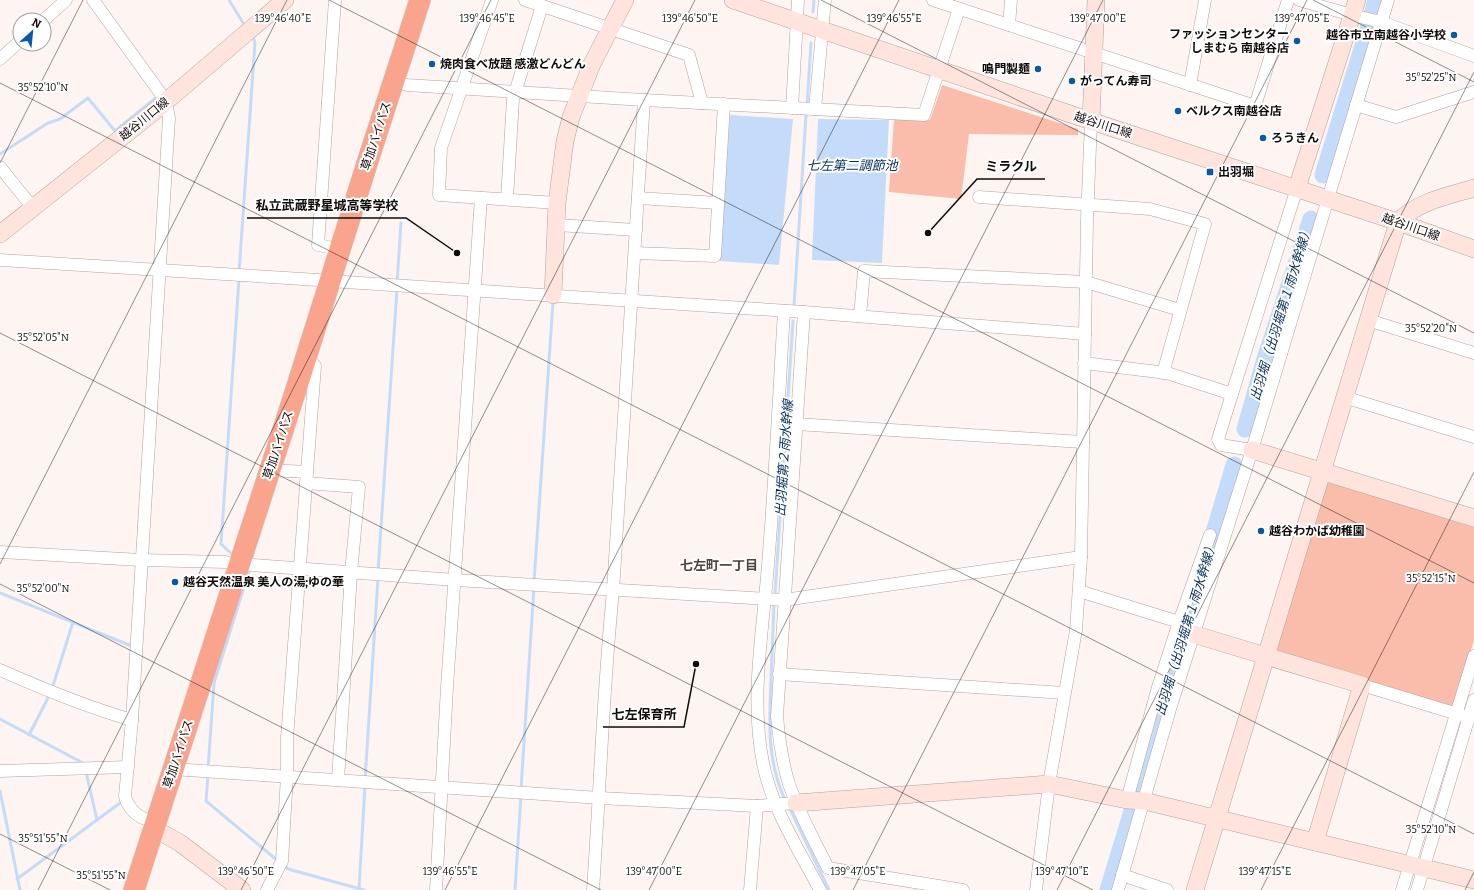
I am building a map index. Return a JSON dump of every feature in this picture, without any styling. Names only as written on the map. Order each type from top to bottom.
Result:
[{"type":"highway","name":"草加バイパス","points":[[122,890],[173,769],[233,563],[270,470],[306,359],[324,280],[328,248],[407,0]]},
{"type":"highway","name":"草加バイパス","points":[[134,890],[149,824],[324,280],[394,80],[420,0]]},
{"type":"street","points":[[52,13],[66,0]]},
{"type":"street","points":[[94,0],[166,101],[169,118],[132,720],[125,796],[127,803],[138,816],[180,842],[242,890]]},
{"type":"street","name":"越谷川口線","points":[[0,234],[166,101],[286,0]]},
{"type":"street","points":[[328,248],[318,246],[335,0]]},
{"type":"street","points":[[492,0],[442,148],[438,195],[557,203]]},
{"type":"street","points":[[525,0],[689,55],[702,103]]},
{"type":"street","points":[[553,295],[557,203],[565,141],[571,117],[592,64],[625,0]]},
{"type":"street","name":"越谷川口線","points":[[733,0],[1091,121],[1327,198],[1474,249]]},
{"type":"street","points":[[792,108],[798,0]]},
{"type":"street","points":[[815,109],[825,0]]},
{"type":"street","points":[[933,0],[1255,106],[1288,0]]},
{"type":"street","points":[[1009,25],[1011,0]]},
{"type":"street","points":[[1036,890],[1064,693],[1076,630],[1079,591],[1081,557],[1088,205],[1096,0]]},
{"type":"street","points":[[1190,85],[1205,0]]},
{"type":"street","points":[[1299,0],[1354,8],[1381,22],[1474,56]]},
{"type":"street","points":[[1136,800],[1170,709],[1252,450],[1388,0]]},
{"type":"street","points":[[507,199],[514,91],[542,6]]},
{"type":"street","points":[[1354,8],[1218,440],[1221,444],[1252,450],[1474,518]]},
{"type":"street","points":[[394,80],[407,85],[644,100],[924,114],[960,9]]},
{"type":"street","points":[[0,58],[12,48]]},
{"type":"street","points":[[1356,105],[1396,117],[1474,92]]},
{"type":"street","points":[[593,890],[644,100]]},
{"type":"street","points":[[635,253],[715,256],[724,104]]},
{"type":"street","points":[[0,167],[33,208]]},
{"type":"street","points":[[1195,890],[1398,222],[1407,213],[1425,203],[1474,188]]},
{"type":"street","points":[[979,197],[1150,209],[1205,224],[1163,373]]},
{"type":"street","points":[[436,890],[441,787],[481,198]]},
{"type":"street","points":[[638,198],[718,203]]},
{"type":"street","points":[[556,225],[636,230]]},
{"type":"street","points":[[0,260],[631,300],[1085,334]]},
{"type":"street","points":[[860,316],[864,271],[1086,282],[1180,310]]},
{"type":"street","points":[[784,311],[777,437],[757,683],[759,730],[763,764],[776,805],[820,890]]},
{"type":"street","points":[[804,312],[777,716],[779,738],[788,782],[796,803],[828,868],[932,888],[963,890]]},
{"type":"street","points":[[1368,320],[1474,353]]},
{"type":"street","points":[[267,890],[282,861],[287,776],[287,738],[315,366],[311,361],[306,359]]},
{"type":"street","points":[[1084,363],[1163,373],[1232,394]]},
{"type":"street","points":[[1344,397],[1474,437]]},
{"type":"street","points":[[292,402],[312,408]]},
{"type":"street","points":[[796,424],[1083,442]]},
{"type":"street","points":[[270,470],[359,487],[351,572],[338,780]]},
{"type":"street","points":[[1118,890],[1158,687],[1210,535]]},
{"type":"street","points":[[0,552],[141,560],[233,563],[613,591],[784,600],[1081,557]]},
{"type":"street","points":[[1079,591],[1179,622]]},
{"type":"street","points":[[1193,634],[1469,717]]},
{"type":"street","points":[[1417,890],[1417,866],[1456,714],[1474,656]]},
{"type":"street","points":[[0,670],[45,690],[105,713],[132,720]]},
{"type":"street","points":[[779,674],[1064,693]]},
{"type":"street","points":[[1315,842],[1362,685]]},
{"type":"street","points":[[1402,890],[1417,866],[1474,700]]},
{"type":"street","points":[[0,771],[128,767]]},
{"type":"street","points":[[173,769],[600,798],[757,806],[1050,784],[1136,800],[1217,818],[1474,880]]},
{"type":"street","points":[[750,890],[757,806]]},
{"type":"street","points":[[1122,875],[1167,890]]},
{"type":"shaded area","points":[[942,85],[1078,129],[1078,135],[969,134],[961,199],[889,192],[894,120],[930,120]]},
{"type":"shaded area","points":[[1322,476],[1474,523],[1474,640],[1454,707],[1273,654]]},
{"type":"water","points":[[730,115],[793,119],[779,265],[720,261]]},
{"type":"water","name":"七左第二調節池","points":[[818,119],[889,120],[882,263],[812,260]]},
{"type":"waterway","points":[[229,0],[245,26]]},
{"type":"waterway","name":"出羽堀第２雨水幹線","points":[[813,12],[814,0]]},
{"type":"waterway","name":"出羽堀（出羽堀第１雨水幹線）","points":[[1372,15],[1376,0]]},
{"type":"waterway","name":"出羽堀（出羽堀第１雨水幹線）","points":[[1323,175],[1369,26]]},
{"type":"waterway","points":[[239,273],[255,42],[252,36]]},
{"type":"waterway","name":"出羽堀第２雨水幹線","points":[[807,105],[811,43]]},
{"type":"waterway","points":[[0,154],[48,123],[60,119],[88,98],[115,131],[158,96]]},
{"type":"waterway","name":"出羽堀第２雨水幹線","points":[[794,306],[806,115]]},
{"type":"waterway","name":"出羽堀（出羽堀第１雨水幹線）","points":[[1245,429],[1264,362],[1311,219]]},
{"type":"waterway","points":[[397,283],[401,223]]},
{"type":"waterway","points":[[235,557],[221,544],[239,279]]},
{"type":"waterway","points":[[378,572],[397,289]]},
{"type":"waterway","points":[[534,582],[553,302]]},
{"type":"waterway","name":"出羽堀第２雨水幹線","points":[[775,594],[793,321]]},
{"type":"waterway","name":"出羽堀（出羽堀第１雨水幹線）","points":[[1137,792],[1234,465]]},
{"type":"waterway","points":[[208,769],[214,683],[249,571],[247,569]]},
{"type":"waterway","points":[[365,780],[378,578]]},
{"type":"waterway","points":[[521,789],[534,587]]},
{"type":"waterway","points":[[0,593],[134,647]]},
{"type":"waterway","name":"出羽堀第２雨水幹線","points":[[774,604],[770,741],[775,770],[785,800]]},
{"type":"waterway","points":[[52,689],[73,622]]},
{"type":"waterway","points":[[29,735],[50,694]]},
{"type":"waterway","points":[[0,719],[85,764]]},
{"type":"waterway","points":[[86,772],[97,820]]},
{"type":"waterway","points":[[208,774],[206,801],[278,861]]},
{"type":"waterway","points":[[359,888],[365,786]]},
{"type":"waterway","points":[[0,791],[20,890]]},
{"type":"waterway","points":[[515,890],[521,795]]},
{"type":"waterway","points":[[17,879],[124,800]]},
{"type":"waterway","name":"出羽堀第２雨水幹線","points":[[790,809],[829,890]]},
{"type":"waterway","name":"出羽堀（出羽堀第１雨水幹線）","points":[[1108,890],[1132,811]]},
{"type":"waterway","points":[[283,864],[288,869],[364,890]]},
{"type":"place","name":"越谷市立南越谷小学校","points":[[1454,35]]},
{"type":"place","name":"ファッションセンター しまむら 南越谷店","points":[[1297,41]]},
{"type":"place","name":"焼肉食べ放題 感激どんどん","points":[[432,64]]},
{"type":"place","name":"鳴門製麺","points":[[1038,69]]},
{"type":"place","name":"がってん寿司","points":[[1072,81]]},
{"type":"place","name":"ベルクス南越谷店","points":[[1178,111]]},
{"type":"place","name":"ろうきん","points":[[1263,138]]},
{"type":"place","name":"出羽堀","points":[[1210,172]]},
{"type":"place","name":"ミラクル","points":[[928,233]]},
{"type":"place","name":"私立武蔵野星城高等学校","points":[[457,253]]},
{"type":"place","name":"越谷わかば幼稚園","points":[[1261,531]]},
{"type":"place","name":"越谷天然温泉 美人の湯;ゆの華","points":[[175,582]]},
{"type":"place","name":"七左保育所","points":[[696,664]]},
{"type":"district","name":"七左町一丁目","points":[[719,565]]}]
